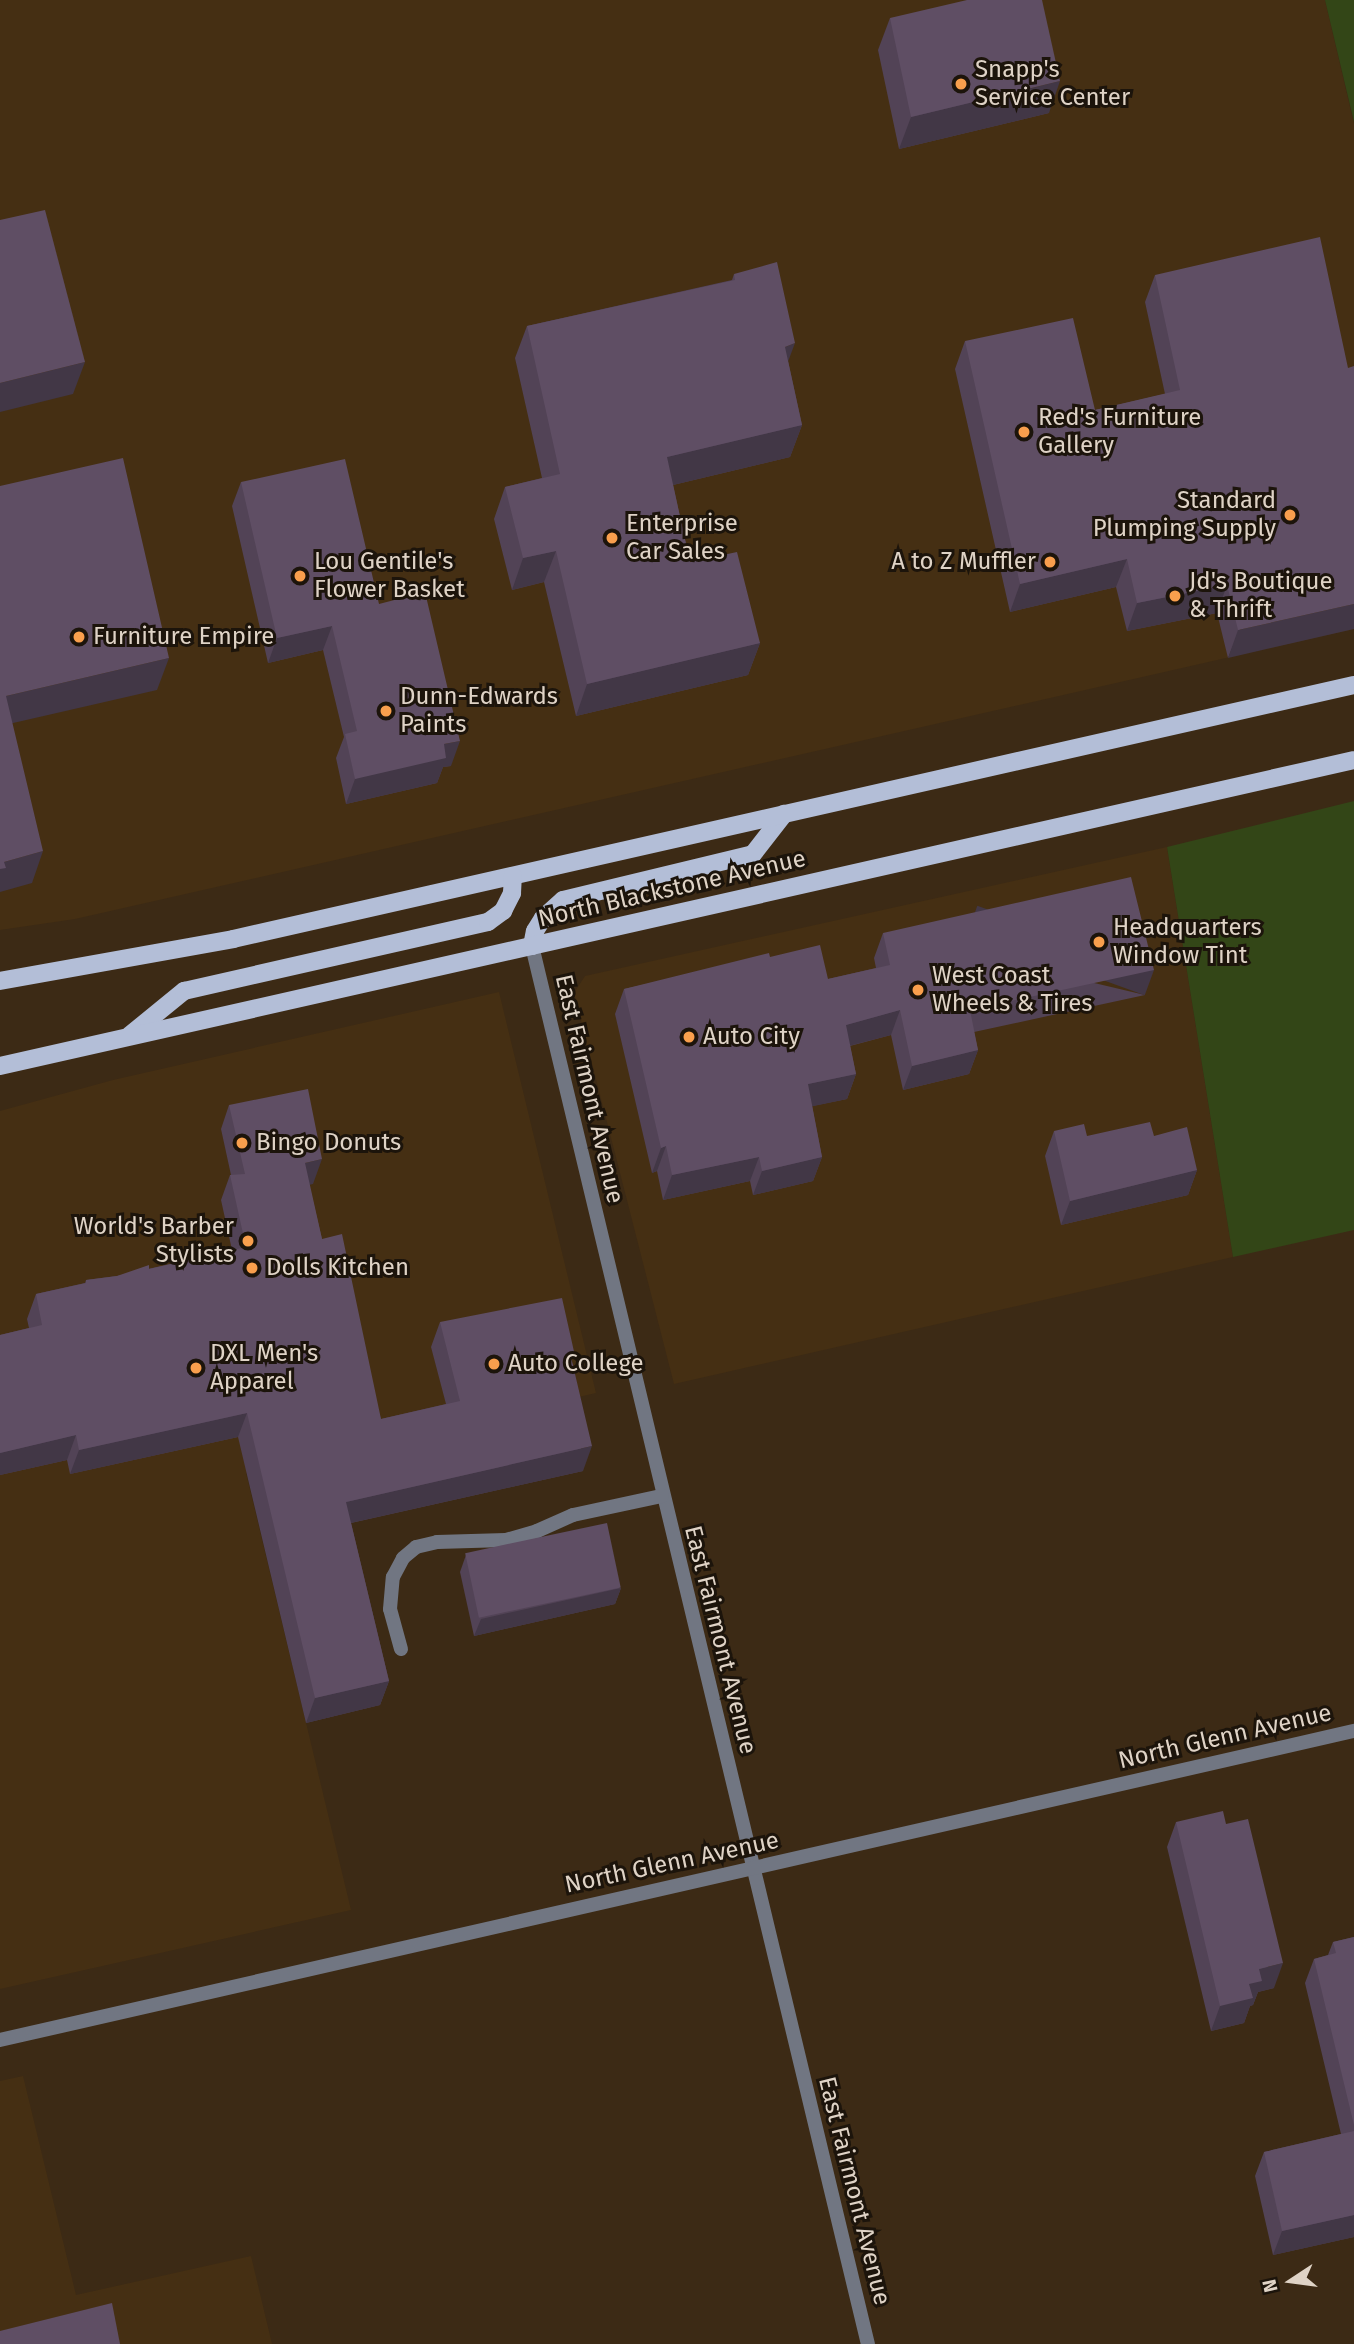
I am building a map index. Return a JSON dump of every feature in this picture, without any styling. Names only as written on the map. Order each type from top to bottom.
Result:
[{"type":"main road","name":"North Blackstone Avenue","points":[[0,981],[233,939],[1354,685]]},
{"type":"main road","name":"North Blackstone Avenue","points":[[0,1066],[1354,760]]},
{"type":"main road","points":[[532,946],[536,930],[543,918],[563,900],[753,854],[784,814]]},
{"type":"main road","points":[[127,1037],[184,991],[488,922],[503,911],[512,893],[513,876]]},
{"type":"street","name":"East Fairmont Avenue","points":[[532,946],[662,1496],[868,2344]]},
{"type":"street","points":[[401,1649],[390,1609],[393,1577],[402,1558],[416,1547],[437,1542],[506,1540],[537,1531],[573,1515],[662,1496]]},
{"type":"street","name":"North Glenn Avenue","points":[[0,2040],[1354,1731]]},
{"type":"shaded area","points":[[0,0],[1325,0],[1354,124],[1354,629],[75,919],[0,930]]},
{"type":"shaded area","points":[[1167,847],[1233,1257],[674,1384],[574,993],[585,976]]},
{"type":"shaded area","points":[[499,992],[596,1393],[246,1473],[351,1910],[0,1989],[0,1111],[113,1080]]},
{"type":"shaded area","points":[[23,2076],[76,2295],[251,2256],[272,2344],[0,2344],[0,2081]]},
{"type":"green space","points":[[1325,0],[1354,0],[1354,122]]},
{"type":"green space","points":[[1354,801],[1354,1230],[1233,1257],[1167,847]]},
{"type":"building","points":[[967,0],[1042,0],[1060,81],[911,117],[890,18]]},
{"type":"building","points":[[45,210],[85,362],[0,383],[0,220]]},
{"type":"building","points":[[1320,237],[1348,368],[1354,366],[1354,604],[1238,630],[1227,585],[1137,603],[1127,559],[1020,584],[965,341],[1073,318],[1095,410],[1180,390],[1155,275]]},
{"type":"building","points":[[777,262],[795,343],[785,347],[802,425],[667,457],[690,562],[737,552],[760,643],[587,684],[556,551],[523,558],[505,487],[560,474],[527,326],[735,280],[734,274]]},
{"type":"building","name":"Furniture Empire","points":[[123,458],[169,658],[6,696],[43,851],[4,862],[6,868],[0,869],[0,486]]},
{"type":"building","points":[[345,459],[379,604],[425,592],[460,741],[444,744],[446,758],[355,779],[345,734],[357,731],[332,626],[277,638],[241,482]]},
{"type":"building","points":[[1131,877],[1154,970],[970,1010],[978,1050],[912,1066],[900,1010],[846,1025],[856,1074],[808,1084],[822,1157],[762,1171],[759,1157],[672,1175],[666,1146],[661,1148],[624,989],[769,953],[770,957],[820,945],[828,979],[890,965],[883,933]]},
{"type":"building","points":[[308,1089],[322,1159],[305,1163],[322,1239],[342,1234],[381,1419],[460,1401],[440,1322],[562,1298],[575,1356],[571,1357],[592,1446],[346,1502],[389,1681],[315,1698],[247,1413],[79,1450],[76,1435],[0,1453],[0,1335],[42,1325],[36,1294],[86,1283],[86,1280],[117,1276],[149,1265],[149,1269],[246,1247],[230,1175],[245,1174],[229,1105]]},
{"type":"building","points":[[1150,1122],[1154,1136],[1187,1127],[1197,1170],[1070,1201],[1054,1131],[1084,1124],[1087,1136]]},
{"type":"building","points":[[607,1523],[621,1588],[479,1618],[465,1553]]},
{"type":"building","points":[[1223,1811],[1226,1824],[1248,1819],[1283,1963],[1259,1969],[1262,1981],[1249,1984],[1253,1998],[1220,2006],[1176,1822]]},
{"type":"building","points":[[1354,1937],[1354,2125],[1314,1959],[1336,1953],[1333,1942]]},
{"type":"building","points":[[1354,2131],[1354,2215],[1282,2231],[1264,2152]]},
{"type":"building","points":[[112,2303],[120,2344],[0,2344],[0,2331]]},
{"type":"place","name":"Snapp's Service Center","points":[[961,84]]},
{"type":"place","name":"Red's Furniture Gallery","points":[[1024,432]]},
{"type":"place","name":"Standard Plumping Supply","points":[[1290,515]]},
{"type":"place","name":"Enterprise Car Sales","points":[[612,538]]},
{"type":"place","name":"A to Z Muffler","points":[[1050,562]]},
{"type":"place","name":"Lou Gentile's Flower Basket","points":[[300,576]]},
{"type":"place","name":"Jd's Boutique & Thrift","points":[[1175,596]]},
{"type":"place","name":"Furniture Empire","points":[[79,637]]},
{"type":"place","name":"Dunn-Edwards Paints","points":[[386,711]]},
{"type":"place","name":"Headquarters Window Tint","points":[[1099,942]]},
{"type":"place","name":"West Coast Wheels & Tires","points":[[918,990]]},
{"type":"place","name":"Auto City","points":[[689,1037]]},
{"type":"place","name":"Bingo Donuts","points":[[242,1143]]},
{"type":"place","name":"World's Barber Stylists","points":[[248,1241]]},
{"type":"place","name":"Dolls Kitchen","points":[[252,1268]]},
{"type":"place","name":"Auto College","points":[[494,1364]]},
{"type":"place","name":"DXL Men's Apparel","points":[[196,1368]]}]
